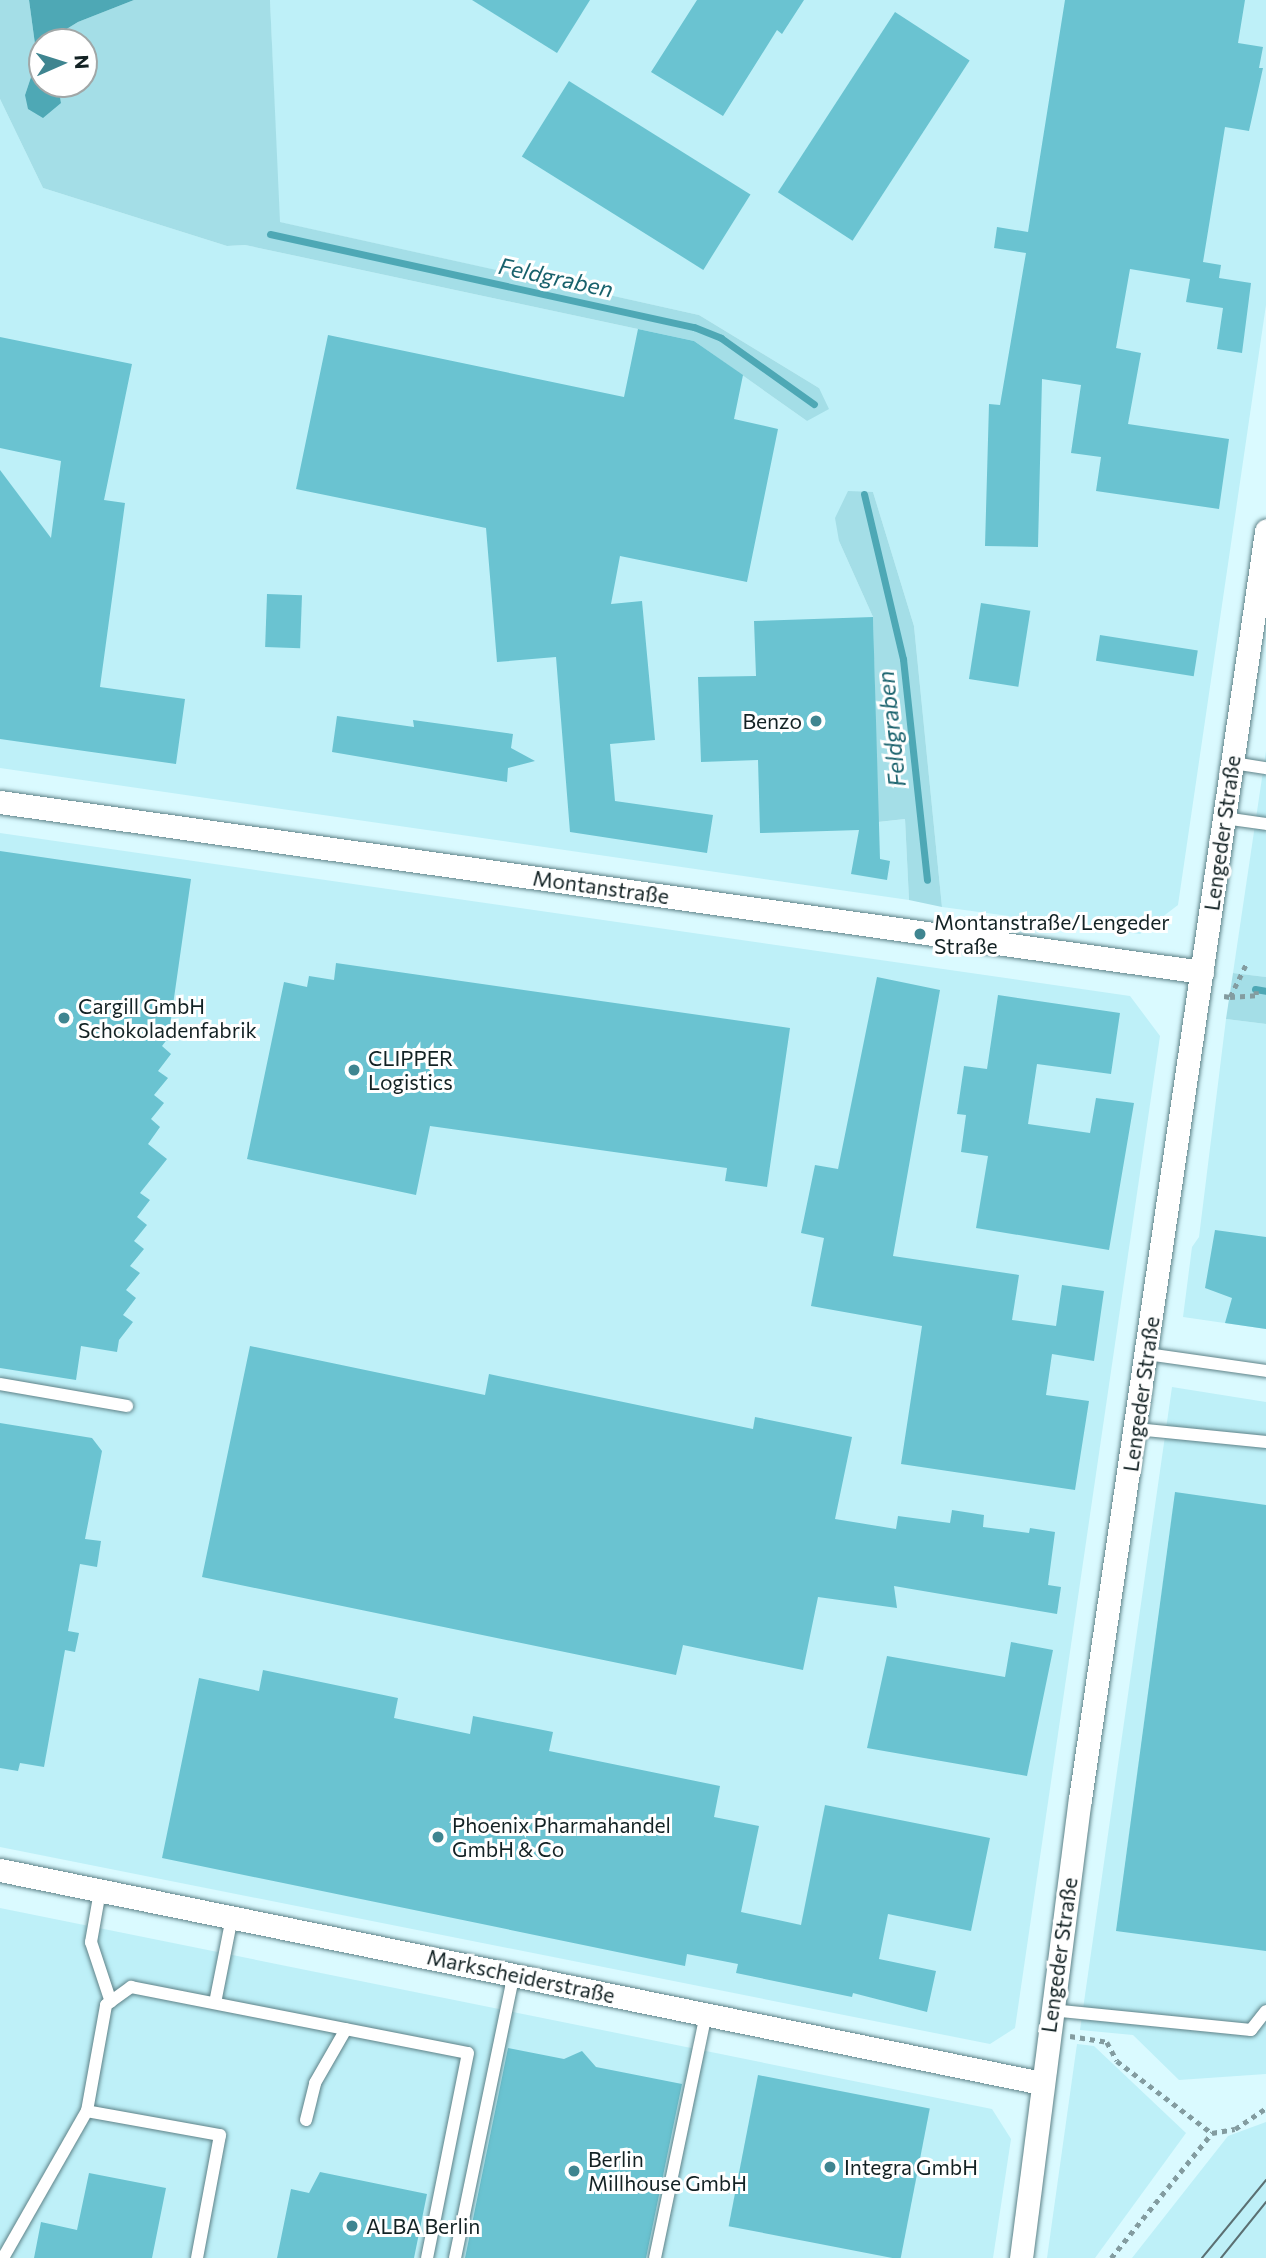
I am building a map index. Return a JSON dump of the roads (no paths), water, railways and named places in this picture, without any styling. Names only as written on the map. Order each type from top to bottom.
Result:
[{"type":"street","name":"Lengeder Straße","points":[[1021,2258],[1051,2010],[1224,818],[1259,627],[1266,531]]},
{"type":"street","name":"Montanstraße","points":[[0,802],[1202,972]]},
{"type":"street","name":"Markscheiderstraße","points":[[0,1870],[1041,2083]]},
{"type":"lane","points":[[1233,763],[1266,768]]},
{"type":"lane","points":[[1224,818],[1266,824]]},
{"type":"lane","points":[[1147,1354],[1266,1371]]},
{"type":"lane","points":[[0,1384],[127,1406]]},
{"type":"lane","points":[[1136,1429],[1266,1442]]},
{"type":"lane","points":[[100,1891],[91,1942],[111,2002]]},
{"type":"lane","points":[[215,2003],[232,1917]]},
{"type":"lane","points":[[455,2258],[514,1974]]},
{"type":"lane","points":[[3,2258],[87,2111],[106,2004],[131,1987],[468,2053],[427,2258]]},
{"type":"lane","points":[[1051,2010],[1251,2030],[1266,2011]]},
{"type":"lane","points":[[654,2258],[706,2014]]},
{"type":"lane","points":[[306,2120],[315,2083],[346,2029]]},
{"type":"lane","points":[[87,2111],[220,2135],[197,2258]]},
{"type":"waterway","name":"Feldgraben","points":[[270,234],[694,327],[721,338],[814,404]]},
{"type":"waterway","name":"Feldgraben","points":[[864,494],[903,659],[927,880]]},
{"type":"waterway","points":[[1255,989],[1266,991]]},
{"type":"tram line","points":[[1202,2258],[1266,2180]]},
{"type":"tram line","points":[[1221,2258],[1266,2202]]},
{"type":"place","name":"Benzo","points":[[816,721]]},
{"type":"place","name":"Montanstraße/Lengeder Straße","points":[[920,934]]},
{"type":"place","name":"Cargill GmbH Schokoladenfabrik","points":[[64,1018]]},
{"type":"place","name":"CLIPPER Logistics","points":[[354,1070]]},
{"type":"place","name":"Phoenix Pharmahandel GmbH & Co","points":[[438,1837]]},
{"type":"place","name":"Integra GmbH","points":[[830,2167]]},
{"type":"place","name":"Berlin Millhouse GmbH","points":[[574,2171]]},
{"type":"place","name":"ALBA Berlin","points":[[352,2226]]}]
